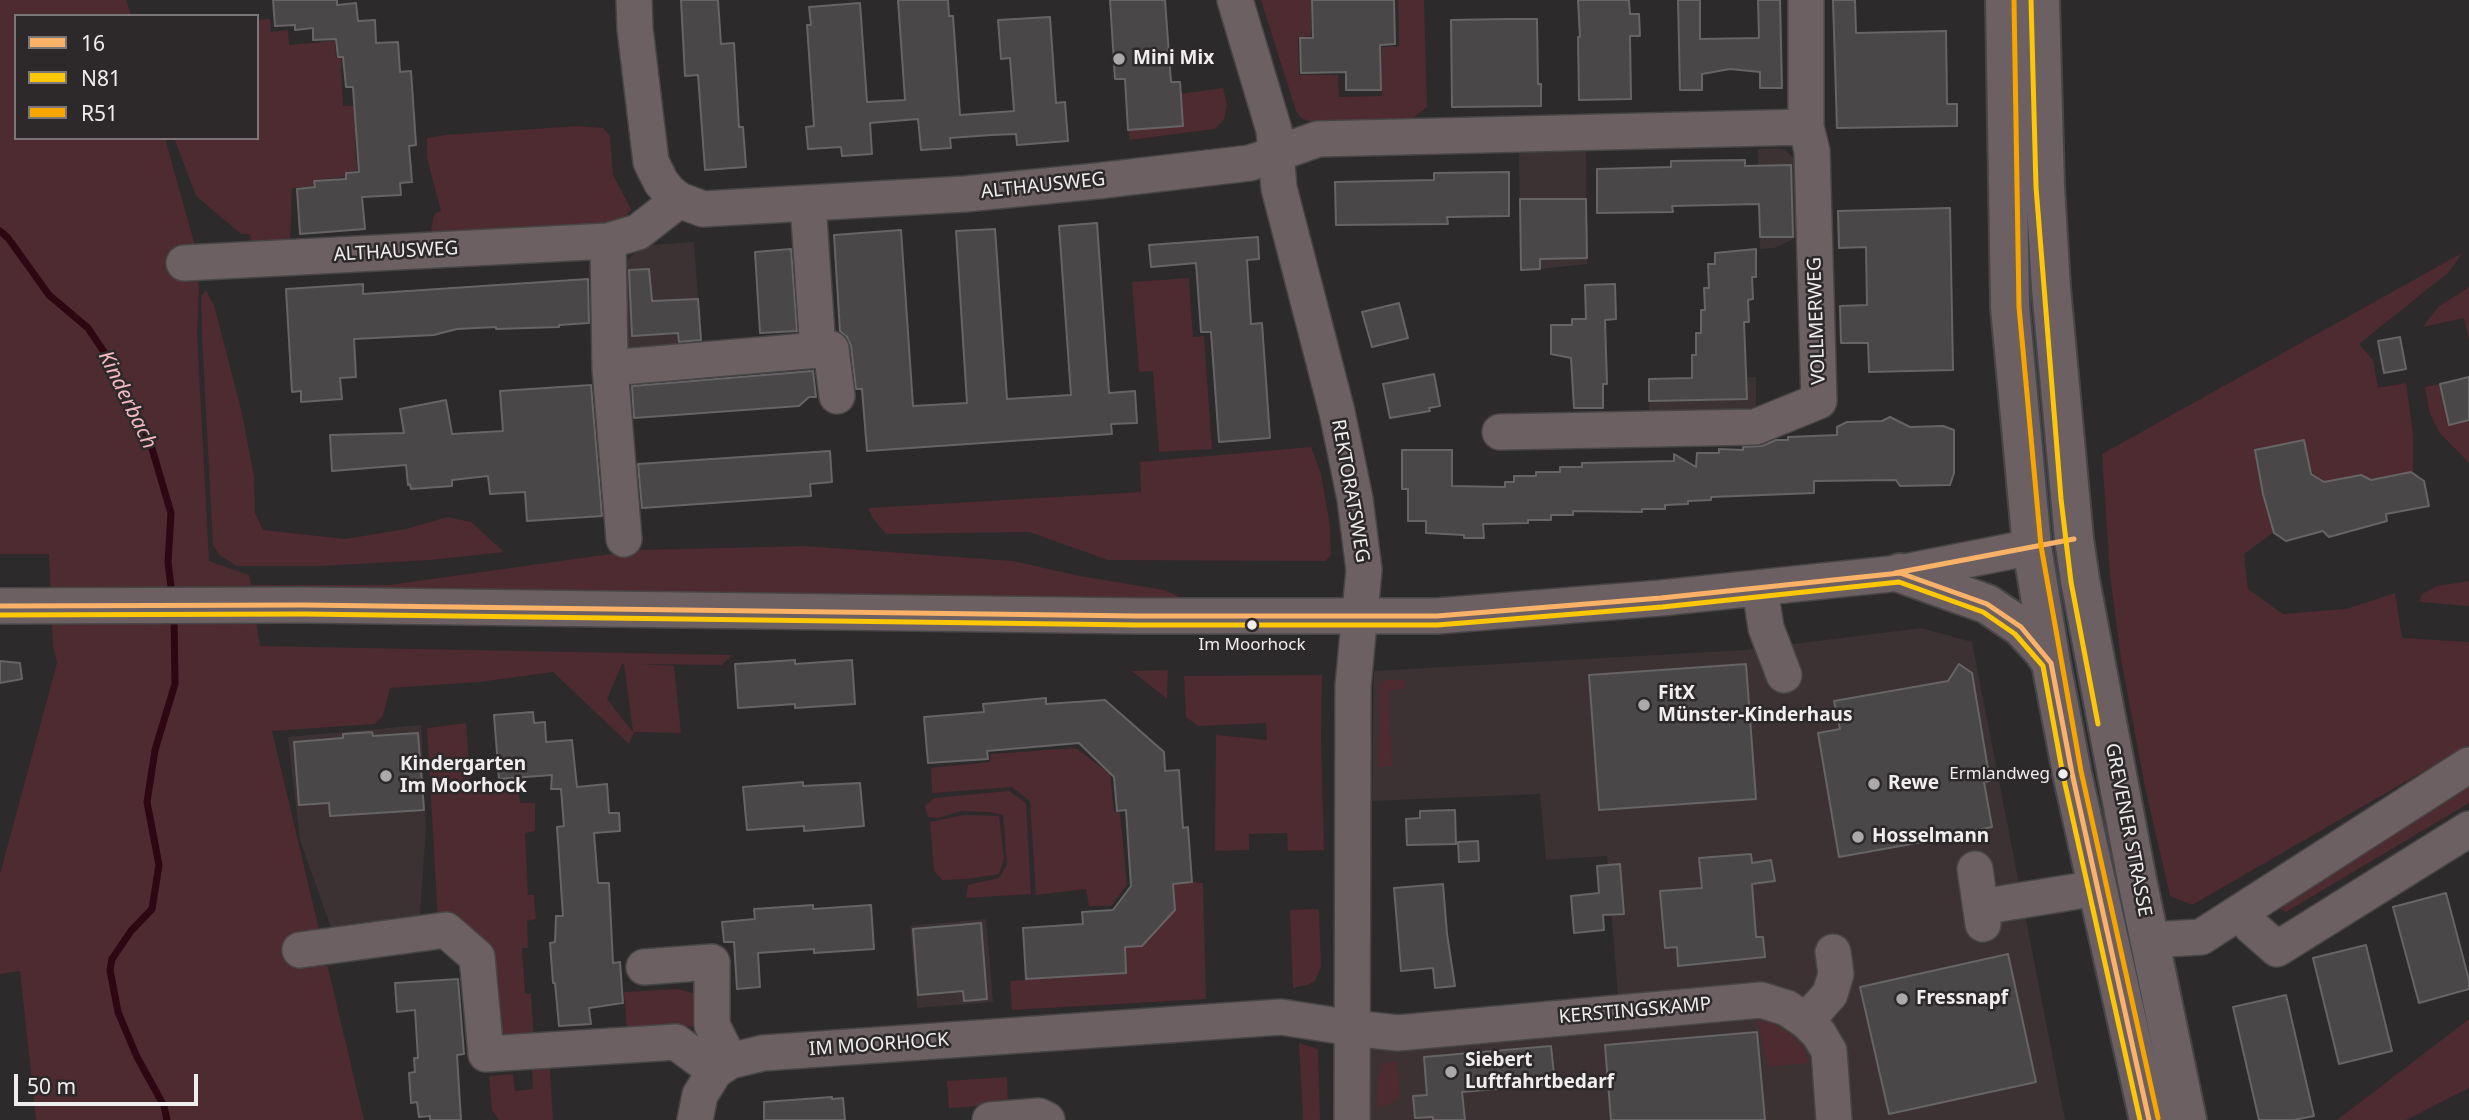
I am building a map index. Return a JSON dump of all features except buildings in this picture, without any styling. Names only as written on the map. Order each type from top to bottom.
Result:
[{"type":"main road","name":"GREVENER STRASSE","points":[[2005,0],[2010,307],[2032,547],[2050,663],[2149,1120]]},
{"type":"main road","name":"GREVENER STRASSE","points":[[2040,0],[2045,186],[2052,301],[2074,539],[2150,944],[2188,1120]]},
{"type":"main road","points":[[2032,547],[2074,539]]},
{"type":"main road","points":[[1900,573],[1995,608],[2021,627],[2050,663]]},
{"type":"street","points":[[634,0],[651,162],[661,182],[678,200]]},
{"type":"street","name":"REKTORATSWEG","points":[[1235,0],[1275,130],[1279,188],[1337,412],[1355,499],[1364,570],[1353,686],[1365,779],[1352,1028],[1352,1120]]},
{"type":"street","name":"VOLLMERWEG","points":[[1500,432],[1755,427],[1819,401],[1812,150],[1805,127],[1806,0]]},
{"type":"street","points":[[1276,153],[1318,139],[1805,127]]},
{"type":"street","name":"ALTHAUSWEG","points":[[184,263],[608,241],[638,232],[678,200],[703,209],[965,194],[1250,163],[1276,153]]},
{"type":"street","points":[[808,204],[818,350]]},
{"type":"street","points":[[608,241],[611,368],[624,539]]},
{"type":"street","points":[[611,368],[831,349],[838,396]]},
{"type":"street","points":[[0,606],[225,604],[1437,616],[1900,573],[2032,547]]},
{"type":"street","points":[[1760,588],[1766,628],[1784,675]]},
{"type":"street","points":[[2150,944],[2168,939],[2201,937],[2469,765]]},
{"type":"street","points":[[2240,912],[2258,934],[2277,949],[2469,830]]},
{"type":"street","points":[[1975,869],[1982,915],[2097,888]]},
{"type":"street","points":[[300,950],[446,930],[477,957],[486,1054],[676,1042],[722,1066]]},
{"type":"street","points":[[1807,1021],[1830,993],[1836,974],[1833,952]]},
{"type":"street","points":[[644,967],[712,962],[712,1025],[722,1066]]},
{"type":"street","name":"KERSTINGSKAMP","points":[[1352,1028],[1398,1033],[1760,1000],[1787,1008],[1807,1021],[1819,1034],[1829,1051],[1835,1120]]},
{"type":"street","name":"IM MOORHOCK","points":[[722,1066],[763,1053],[1281,1017],[1352,1028]]},
{"type":"street","points":[[695,1120],[700,1095],[722,1066]]},
{"type":"street","points":[[990,1120],[1039,1116],[1047,1120]]},
{"type":"shaded area","points":[[0,0],[126,0],[130,14],[14,14],[14,140],[166,140],[195,246],[209,561],[249,575],[251,585],[389,585],[639,550],[805,546],[1013,561],[1164,590],[1182,598],[1169,605],[252,592],[260,646],[732,655],[722,665],[641,664],[674,666],[681,733],[634,732],[629,744],[553,672],[479,682],[390,688],[383,716],[374,724],[272,731],[364,1120],[36,1120],[20,971],[0,974],[0,874],[57,663],[53,646],[49,554],[0,554]],"holes":[[[622,664],[624,664],[633,732],[607,699]]]},
{"type":"shaded area","points":[[1261,0],[1311,0],[1311,36],[1298,38],[1299,75],[1338,75],[1339,97],[1382,96],[1382,47],[1399,46],[1398,0],[1424,0],[1427,107],[1411,120],[1323,122],[1308,121],[1300,117]]},
{"type":"shaded area","points":[[270,19],[271,32],[288,30],[289,45],[335,41],[336,58],[341,58],[343,106],[360,106],[362,136],[355,138],[357,171],[345,172],[345,177],[313,180],[313,186],[292,188],[290,248],[252,253],[250,234],[241,234],[196,196],[175,140],[259,140],[259,20]]},
{"type":"shaded area","points":[[1223,88],[1227,105],[1224,120],[1214,129],[1130,140],[1128,130],[1181,94]]},
{"type":"shaded area","points":[[578,126],[603,128],[610,136],[613,175],[631,209],[623,221],[590,235],[436,240],[431,230],[434,214],[441,211],[427,158],[427,138]]},
{"type":"shaded area","points":[[1758,149],[1786,150],[1795,160],[1798,237],[1774,248],[1760,249]]},
{"type":"shaded area","points":[[1586,151],[1587,264],[1521,271],[1519,153]]},
{"type":"shaded area","points":[[694,242],[702,353],[626,359],[620,269],[640,246]]},
{"type":"shaded area","points":[[2462,253],[2449,272],[2359,344],[2373,360],[2378,388],[2406,383],[2413,434],[2413,472],[2371,480],[2361,475],[2324,482],[2276,445],[2255,450],[2259,452],[2260,480],[2274,532],[2244,554],[2248,589],[2283,614],[2346,609],[2395,593],[2402,638],[2469,642],[2469,745],[2192,905],[2170,896],[2145,787],[2121,659],[2110,576],[2102,454]]},
{"type":"shaded area","points":[[1189,278],[1193,337],[1204,336],[1212,449],[1159,452],[1153,371],[1139,372],[1132,282]]},
{"type":"shaded area","points":[[2469,287],[2469,340],[2464,318],[2423,327],[2438,307]]},
{"type":"shaded area","points":[[206,290],[214,305],[241,409],[254,476],[255,513],[263,530],[345,539],[406,529],[447,517],[471,522],[504,552],[430,560],[319,566],[237,566],[219,555],[213,545],[202,336],[201,296]]},
{"type":"shaded area","points":[[1756,377],[1756,410],[1649,418],[1649,379]]},
{"type":"shaded area","points":[[2440,384],[2449,424],[2469,420],[2469,463],[2439,432],[2430,414],[2425,387]]},
{"type":"shaded area","points":[[1311,447],[1321,474],[1330,526],[1331,555],[1325,561],[1108,560],[1029,532],[886,534],[872,517],[869,508],[1141,492],[1140,462]]},
{"type":"shaded area","points":[[2469,581],[2469,606],[2420,602],[2422,594],[2438,586]]},
{"type":"shaded area","points":[[1921,628],[1972,642],[2065,1120],[1368,1120],[1368,1042],[1620,1021],[1607,856],[1546,860],[1540,794],[1372,801],[1374,671],[1745,650]]},
{"type":"shaded area","points":[[1168,670],[1167,699],[1132,671]]},
{"type":"shaded area","points":[[1322,675],[1324,850],[1288,851],[1287,833],[1249,834],[1249,850],[1215,851],[1216,735],[1267,740],[1266,723],[1198,726],[1186,717],[1184,676]]},
{"type":"shaded area","points":[[1384,680],[1404,680],[1404,689],[1389,690],[1392,766],[1378,767],[1379,689]]},
{"type":"shaded area","points":[[466,723],[471,788],[518,785],[520,803],[535,803],[535,831],[525,833],[528,895],[534,895],[536,919],[527,921],[528,948],[522,948],[525,994],[531,994],[534,1040],[477,1043],[466,952],[438,923],[427,728]]},
{"type":"shaded area","points":[[421,725],[426,827],[419,929],[334,936],[300,840],[288,737]]},
{"type":"shaded area","points":[[1076,748],[1110,774],[1114,811],[1120,812],[1127,885],[1111,906],[1089,906],[1086,889],[1036,895],[1030,801],[1012,787],[932,793],[931,768],[990,762],[991,754]]},
{"type":"shaded area","points":[[2469,781],[2469,803],[2286,912],[2268,904]]},
{"type":"shaded area","points":[[1009,791],[1026,803],[1031,894],[966,898],[968,885],[999,878],[1007,865],[1003,815],[961,811],[938,818],[928,817],[925,806],[934,798]]},
{"type":"shaded area","points":[[964,815],[999,816],[1004,859],[999,874],[943,880],[934,871],[930,822]]},
{"type":"shaded area","points":[[1203,883],[1206,999],[1012,1010],[1010,981],[1126,973],[1125,947],[1142,946],[1175,910],[1173,884]]},
{"type":"shaded area","points":[[1290,910],[1319,910],[1321,967],[1315,981],[1293,988]]},
{"type":"shaded area","points":[[986,919],[993,1002],[917,1008],[910,926]]},
{"type":"shaded area","points":[[677,989],[696,994],[700,1026],[627,1031],[624,992]]},
{"type":"shaded area","points":[[1757,1019],[1772,1023],[1789,1033],[1802,1046],[1809,1063],[1768,1067]]},
{"type":"shaded area","points":[[2469,1019],[2469,1088],[2406,1120],[2337,1120]]},
{"type":"shaded area","points":[[1299,1043],[1318,1049],[1320,1120],[1303,1120]]},
{"type":"shaded area","points":[[1397,1061],[1400,1097],[1391,1104],[1377,1108],[1378,1080],[1382,1064]]},
{"type":"shaded area","points":[[550,1068],[553,1120],[499,1120],[492,1110],[489,1076],[513,1074],[515,1091],[533,1089],[532,1069]]},
{"type":"shaded area","points":[[1007,1077],[1008,1104],[949,1108],[947,1081]]},
{"type":"waterway","name":"Kinderbach","points":[[0,231],[49,295],[88,328],[110,361],[150,442],[171,513],[168,562],[172,595]]},
{"type":"waterway","name":"Kinderbach","points":[[167,1120],[164,1106],[137,1057],[118,1012],[110,970],[112,959],[131,931],[152,909],[159,865],[147,802],[155,750],[175,684],[174,614]]},
{"type":"transit line","name":"R51","points":[[2014,0],[2019,307],[2041,546],[2081,771],[2158,1118]]},
{"type":"transit line","name":"N81","points":[[2031,0],[2036,187],[2061,499],[2071,582],[2098,724]]},
{"type":"transit line","name":"16","points":[[1895,573],[2074,539]]},
{"type":"transit line","name":"16","points":[[0,606],[304,605],[1137,616],[1437,616],[1661,598],[1900,573],[1987,604],[2021,627],[2051,663],[2072,773],[2149,1120]]},
{"type":"transit line","name":"N81","points":[[0,615],[304,614],[1137,625],[1437,625],[1662,607],[1899,582],[1983,612],[2015,634],[2043,666],[2063,775],[2140,1120]]},
{"type":"place","name":"Mini Mix","points":[[1119,59]]},
{"type":"place","name":"Im Moorhock","points":[[1252,625]]},
{"type":"place","name":"FitX Münster-Kinderhaus","points":[[1644,705]]},
{"type":"place","name":"Ermlandweg","points":[[2063,774]]},
{"type":"place","name":"Kindergarten Im Moorhock","points":[[386,776]]},
{"type":"place","name":"Rewe","points":[[1874,784]]},
{"type":"place","name":"Hosselmann","points":[[1858,837]]},
{"type":"place","name":"Fressnapf","points":[[1902,999]]},
{"type":"place","name":"Siebert Luftfahrtbedarf","points":[[1451,1072]]}]
